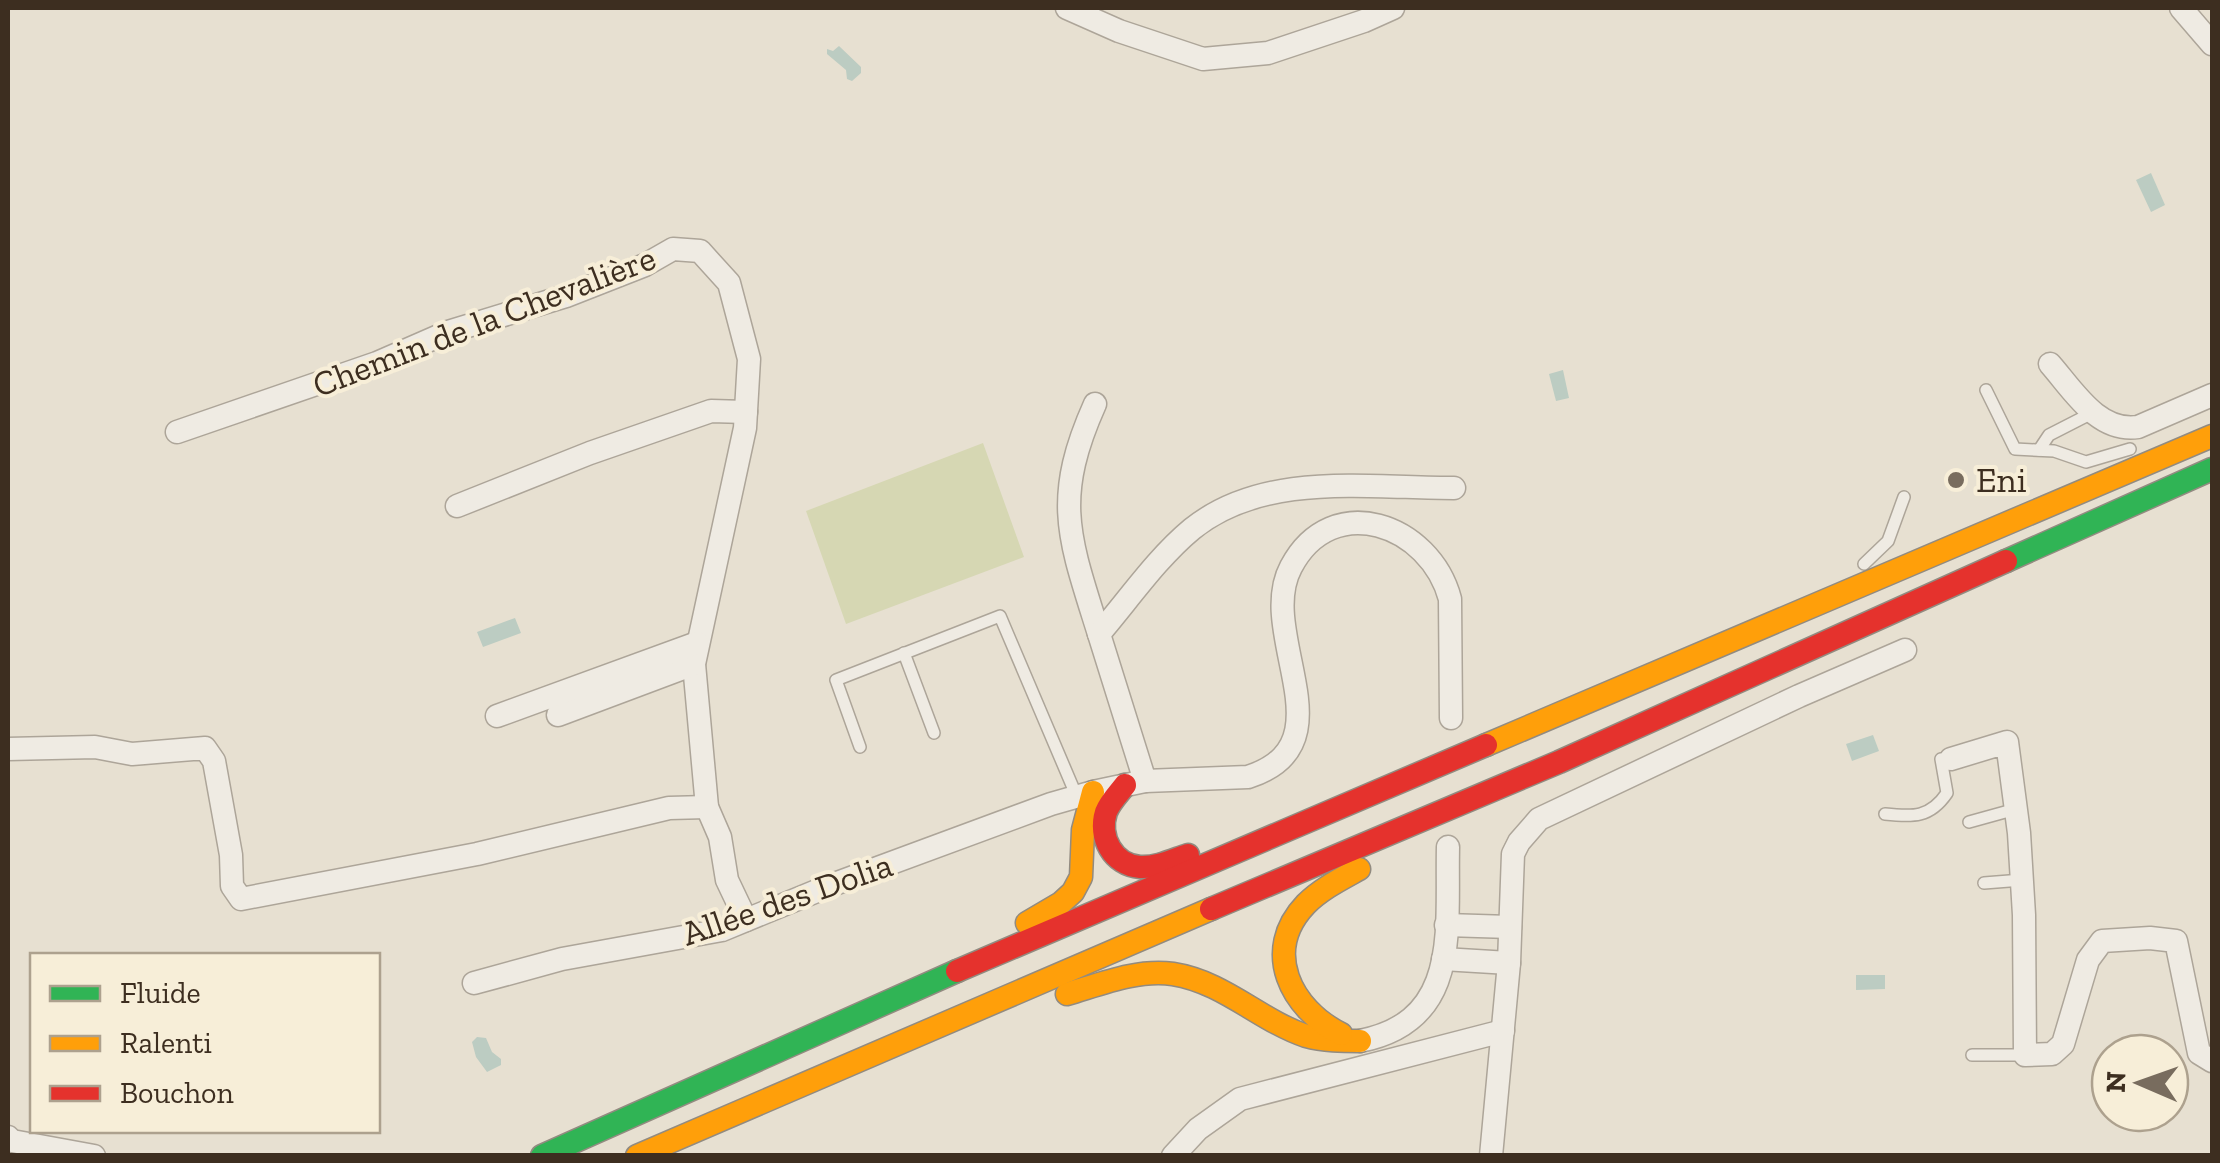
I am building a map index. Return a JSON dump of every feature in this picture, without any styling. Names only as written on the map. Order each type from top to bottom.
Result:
[{"type":"highway","points":[[546,1153],[846,1018],[1369,798],[2212,433]]},
{"type":"highway","points":[[637,1156],[870,1053],[1559,762],[2212,470]]},
{"type":"highway","points":[[1360,1040],[1316,1022],[1293,996],[1287,981],[1286,946],[1298,912],[1341,879],[1559,762]]},
{"type":"highway","points":[[1135,783],[1108,806],[1104,834],[1110,851],[1120,861],[1144,867],[1369,798]]},
{"type":"highway","points":[[846,1018],[1061,904],[1074,892],[1081,877],[1085,795]]},
{"type":"highway","points":[[870,1053],[1101,984],[1159,972],[1178,974],[1211,986],[1312,1039],[1360,1040]]},
{"type":"street","points":[[1068,8],[1118,31],[1203,58],[1268,53],[1393,8]]},
{"type":"street","points":[[2181,8],[2212,44]]},
{"type":"street","name":"Chemin de la Chevalière","points":[[177,432],[362,368],[448,332],[566,296],[673,249],[700,250],[729,283],[749,358],[746,412],[696,654],[706,807],[720,837],[727,880],[746,920]]},
{"type":"street","points":[[2050,364],[2092,413],[2126,429],[2138,428],[2212,395]]},
{"type":"street","points":[[1096,404],[1082,435],[1068,497],[1068,520],[1135,783]]},
{"type":"street","points":[[457,506],[590,453],[711,411],[746,412]]},
{"type":"street","points":[[1100,634],[1179,540],[1196,526],[1245,501],[1278,490],[1311,487],[1454,488]]},
{"type":"street","name":"Allée des Dolia","points":[[474,983],[562,959],[722,930],[829,886],[1085,795],[1135,783],[1248,777],[1262,772],[1284,754],[1300,714],[1298,688],[1282,630],[1282,594],[1288,572],[1300,551],[1320,534],[1338,526],[1374,524],[1398,532],[1420,546],[1446,582],[1450,599],[1451,718]]},
{"type":"street","points":[[1491,1156],[1504,1031],[1513,854],[1528,828],[1539,819],[1799,696],[1906,650]]},
{"type":"street","points":[[558,715],[696,654]]},
{"type":"street","points":[[497,716],[696,654]]},
{"type":"street","points":[[1950,759],[2007,742],[2022,880],[2025,1055],[2052,1054],[2063,1044],[2088,960],[2102,941],[2150,938],[2176,941],[2199,1053],[2212,1061]]},
{"type":"street","points":[[8,749],[95,747],[132,754],[205,748],[214,760],[232,855],[232,886],[241,899],[478,854],[669,808],[706,807]]},
{"type":"street","points":[[1360,1040],[1384,1036],[1415,1018],[1428,1003],[1443,959],[1448,847]]},
{"type":"street","points":[[1446,926],[1510,927]]},
{"type":"street","points":[[1443,959],[1508,963]]},
{"type":"street","points":[[1173,1156],[1198,1129],[1240,1099],[1504,1031]]},
{"type":"street","points":[[8,1137],[12,1141],[94,1156]]},
{"type":"lane","points":[[1986,390],[2008,452],[2054,451],[2086,462],[2148,445]]},
{"type":"lane","points":[[2039,450],[2049,436],[2092,413]]},
{"type":"lane","points":[[2164,441],[2212,433]]},
{"type":"lane","points":[[1857,567],[1881,551],[1888,541],[1904,497]]},
{"type":"lane","points":[[1717,645],[1829,583]]},
{"type":"lane","points":[[860,746],[836,680],[1000,616],[1085,795]]},
{"type":"lane","points":[[904,653],[934,733]]},
{"type":"lane","points":[[1886,814],[1910,817],[1937,808],[1946,794],[1942,759],[1950,759]]},
{"type":"lane","points":[[1969,822],[2016,809]]},
{"type":"lane","points":[[1984,883],[2022,880]]},
{"type":"lane","points":[[1972,1055],[2025,1055]]},
{"type":"green space","points":[[983,443],[1024,557],[846,624],[806,511]]},
{"type":"shaded area","points":[[839,46],[861,67],[861,73],[852,81],[847,79],[846,70],[827,54],[827,49],[833,51]]},
{"type":"shaded area","points":[[2151,173],[2165,205],[2151,212],[2136,180]]},
{"type":"shaded area","points":[[1563,370],[1569,398],[1556,401],[1549,374]]},
{"type":"shaded area","points":[[515,618],[521,633],[483,647],[477,632]]},
{"type":"shaded area","points":[[1873,735],[1879,751],[1852,761],[1846,744]]},
{"type":"shaded area","points":[[1856,975],[1885,975],[1885,989],[1856,990]]},
{"type":"shaded area","points":[[477,1037],[486,1038],[501,1065],[487,1072],[476,1057],[472,1042]]},
{"type":"traffic: fast","points":[[2006,561],[2212,469]]},
{"type":"traffic: fast","points":[[542,1156],[957,971]]},
{"type":"traffic: slow","points":[[1486,745],[2212,436]]},
{"type":"traffic: slow","points":[[1027,923],[1061,903],[1081,877],[1083,830],[1093,792]]},
{"type":"traffic: slow","points":[[1341,1034],[1308,1010],[1296,994],[1284,959],[1285,941],[1306,904],[1359,869]]},
{"type":"traffic: slow","points":[[637,1156],[1211,909]]},
{"type":"traffic: slow","points":[[1067,994],[1133,975],[1173,974],[1209,985],[1306,1036],[1360,1041]]},
{"type":"traffic: jam","points":[[1211,909],[1559,762],[2006,561]]},
{"type":"traffic: jam","points":[[957,971],[1486,745]]},
{"type":"traffic: jam","points":[[1125,785],[1104,821],[1106,840],[1115,855],[1140,867],[1188,855]]},
{"type":"place","name":"Eni","points":[[1956,480]]}]
